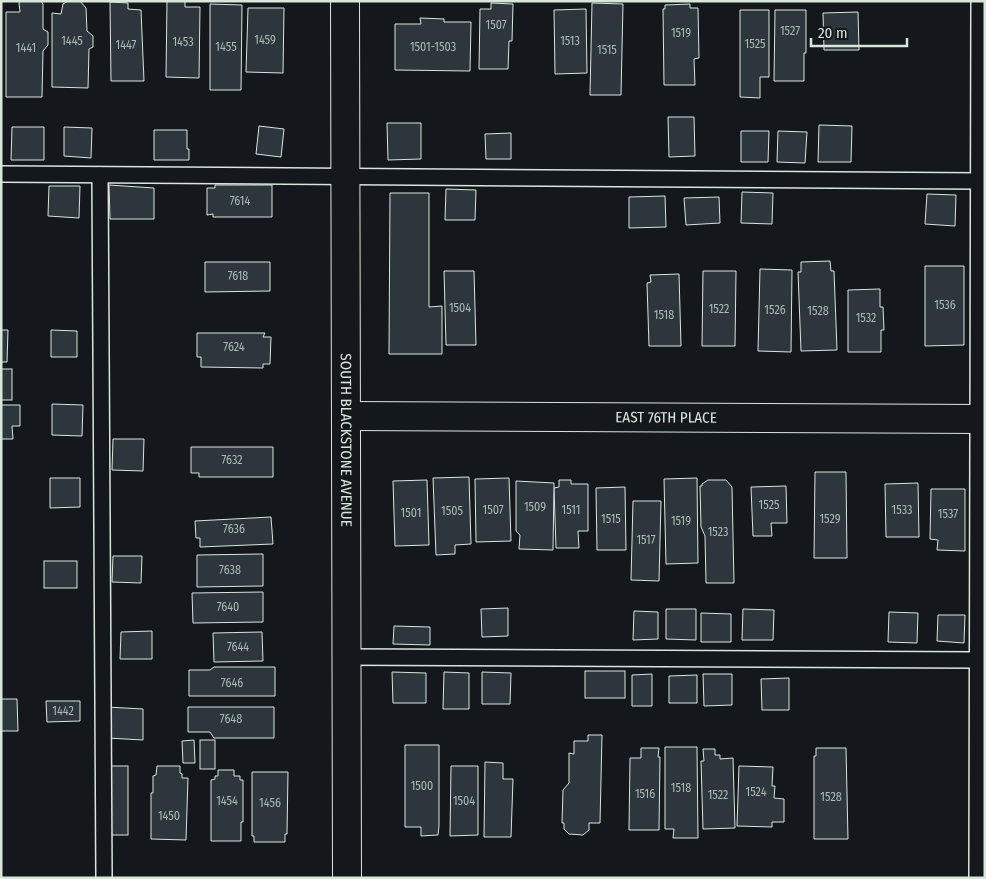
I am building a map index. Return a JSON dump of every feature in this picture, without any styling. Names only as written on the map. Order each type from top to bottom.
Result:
[{"type":"street","name":"SOUTH BLACKSTONE AVENUE","points":[[345,1],[347,878]]},
{"type":"street","name":"EAST 76TH PLACE","points":[[346,416],[981,419]]},
{"type":"lane","points":[[977,878],[981,419],[979,1]]},
{"type":"lane","points":[[1,174],[979,181]]},
{"type":"lane","points":[[100,175],[104,878]]},
{"type":"lane","points":[[347,657],[978,660]]},
{"type":"building","points":[[20,1],[41,1],[43,4],[43,29],[48,32],[48,45],[43,51],[42,97],[6,97],[6,12],[20,12]]},
{"type":"building","points":[[68,1],[80,1],[86,8],[87,31],[93,36],[93,47],[89,49],[88,88],[52,87],[52,13],[61,14],[63,4]]},
{"type":"building","points":[[167,1],[185,1],[185,7],[200,7],[199,78],[166,77]]},
{"type":"building","points":[[110,2],[128,3],[128,9],[141,10],[144,81],[111,81]]},
{"type":"building","points":[[491,3],[513,4],[512,41],[509,41],[508,69],[479,69],[480,9],[491,9]]},
{"type":"building","points":[[592,3],[623,4],[621,95],[590,95]]},
{"type":"building","points":[[210,4],[242,5],[241,90],[210,90]]},
{"type":"building","points":[[690,4],[690,8],[698,8],[699,58],[694,59],[695,85],[664,85],[663,9],[665,9],[665,5]]},
{"type":"building","points":[[248,8],[284,8],[283,73],[246,72]]},
{"type":"building","points":[[586,9],[587,73],[555,74],[554,10]]},
{"type":"building","points":[[740,10],[769,10],[769,77],[760,77],[760,98],[740,97]]},
{"type":"building","points":[[775,10],[806,10],[804,81],[774,81]]},
{"type":"building","points":[[858,12],[859,50],[824,50],[823,13]]},
{"type":"building","points":[[420,18],[444,19],[444,22],[471,22],[470,71],[395,70],[395,24],[421,24]]},
{"type":"building","points":[[668,117],[694,117],[695,156],[669,157]]},
{"type":"building","points":[[387,123],[421,123],[421,159],[388,160]]},
{"type":"building","points":[[819,125],[852,126],[851,162],[818,162]]},
{"type":"building","points":[[259,126],[284,129],[281,157],[256,154]]},
{"type":"building","points":[[12,127],[44,127],[44,160],[11,160]]},
{"type":"building","points":[[64,127],[92,128],[91,158],[64,156]]},
{"type":"building","points":[[154,130],[187,130],[189,160],[154,160]]},
{"type":"building","points":[[741,131],[769,131],[768,162],[741,162]]},
{"type":"building","points":[[778,131],[807,132],[805,163],[777,162]]},
{"type":"building","points":[[511,133],[511,159],[486,159],[485,134]]},
{"type":"building","points":[[109,185],[154,188],[154,219],[110,219]]},
{"type":"building","points":[[215,185],[272,185],[272,217],[213,217],[213,214],[207,215],[207,188],[215,188]]},
{"type":"building","points":[[49,186],[80,186],[79,218],[48,216]]},
{"type":"building","points":[[446,189],[476,190],[475,220],[445,220]]},
{"type":"building","points":[[742,192],[773,193],[772,224],[741,223]]},
{"type":"building","points":[[390,193],[429,193],[429,307],[442,306],[442,354],[389,354]]},
{"type":"building","points":[[927,194],[956,195],[955,226],[925,224]]},
{"type":"building","points":[[665,196],[666,227],[629,228],[629,197]]},
{"type":"building","points":[[719,197],[720,223],[686,225],[684,198]]},
{"type":"building","points":[[830,261],[831,271],[834,271],[837,350],[801,351],[798,272],[801,272],[801,262]]},
{"type":"building","points":[[205,262],[270,262],[270,291],[205,292]]},
{"type":"building","points":[[925,266],[964,266],[964,345],[925,346]]},
{"type":"building","points":[[760,269],[792,270],[791,352],[758,351]]},
{"type":"building","points":[[444,271],[474,271],[476,345],[446,345]]},
{"type":"building","points":[[703,271],[736,271],[735,346],[702,346]]},
{"type":"building","points":[[679,274],[681,346],[649,346],[647,283],[651,282],[650,275]]},
{"type":"building","points":[[880,289],[880,307],[883,307],[884,330],[881,330],[881,352],[848,352],[848,290]]},
{"type":"building","points":[[1,330],[8,330],[7,362],[1,362]]},
{"type":"building","points":[[51,330],[77,331],[77,357],[51,357]]},
{"type":"building","points":[[197,333],[265,333],[263,337],[271,337],[270,364],[263,364],[263,368],[201,367],[201,357],[197,357]]},
{"type":"building","points":[[1,369],[12,369],[12,400],[1,400]]},
{"type":"building","points":[[52,404],[83,405],[82,436],[52,435]]},
{"type":"building","points":[[1,405],[20,405],[20,426],[12,426],[13,439],[1,439]]},
{"type":"building","points":[[113,439],[144,439],[143,471],[112,470]]},
{"type":"building","points":[[191,447],[273,447],[273,477],[199,477],[199,473],[191,473]]},
{"type":"building","points":[[815,472],[846,472],[847,558],[814,558]]},
{"type":"building","points":[[469,477],[471,544],[455,545],[455,554],[436,555],[433,478]]},
{"type":"building","points":[[50,478],[80,478],[80,507],[50,508]]},
{"type":"building","points":[[509,478],[511,541],[476,542],[475,479]]},
{"type":"building","points":[[697,478],[698,563],[666,564],[664,479]]},
{"type":"building","points":[[427,480],[429,545],[395,546],[393,481]]},
{"type":"building","points":[[559,480],[571,480],[571,484],[588,484],[588,531],[578,531],[579,548],[556,548],[554,488],[559,487]]},
{"type":"building","points":[[708,480],[726,480],[732,487],[734,583],[706,583],[705,536],[701,527],[700,486]]},
{"type":"building","points":[[516,481],[554,483],[553,550],[519,549],[520,535],[516,531]]},
{"type":"building","points":[[918,483],[919,537],[886,537],[885,484]]},
{"type":"building","points":[[786,486],[787,523],[771,523],[772,536],[753,536],[751,487]]},
{"type":"building","points":[[625,487],[626,550],[597,550],[596,488]]},
{"type":"building","points":[[931,489],[965,489],[965,551],[937,550],[938,540],[930,539]]},
{"type":"building","points":[[633,501],[661,501],[659,581],[631,580]]},
{"type":"building","points":[[271,517],[273,544],[200,547],[200,538],[196,538],[195,521]]},
{"type":"building","points":[[263,554],[263,586],[197,587],[197,555]]},
{"type":"building","points":[[113,556],[142,556],[141,583],[112,582]]},
{"type":"building","points":[[44,561],[77,561],[77,588],[44,588]]},
{"type":"building","points":[[263,592],[263,622],[193,623],[192,593]]},
{"type":"building","points":[[508,608],[508,636],[482,637],[481,609]]},
{"type":"building","points":[[666,609],[696,609],[696,640],[666,639]]},
{"type":"building","points":[[743,609],[774,610],[773,640],[742,640]]},
{"type":"building","points":[[634,611],[658,612],[658,639],[633,640]]},
{"type":"building","points":[[889,612],[918,613],[917,643],[888,642]]},
{"type":"building","points":[[701,613],[731,614],[731,642],[701,642]]},
{"type":"building","points":[[938,615],[965,615],[964,643],[937,641]]},
{"type":"building","points":[[394,626],[430,627],[430,645],[393,644]]},
{"type":"building","points":[[152,631],[152,659],[120,659],[121,632]]},
{"type":"building","points":[[262,632],[263,661],[214,662],[213,633]]},
{"type":"building","points":[[214,667],[275,667],[275,696],[189,696],[189,670],[210,670]]},
{"type":"building","points":[[585,671],[625,671],[625,698],[585,698]]},
{"type":"building","points":[[392,672],[426,673],[426,703],[393,703]]},
{"type":"building","points":[[444,672],[469,673],[469,709],[443,709]]},
{"type":"building","points":[[482,672],[511,673],[510,704],[482,704]]},
{"type":"building","points":[[652,674],[652,706],[632,706],[632,675]]},
{"type":"building","points":[[703,674],[732,674],[732,705],[704,706]]},
{"type":"building","points":[[697,675],[697,703],[669,703],[669,676]]},
{"type":"building","points":[[789,678],[789,710],[762,710],[761,679]]},
{"type":"building","points":[[1,699],[17,699],[18,731],[1,731]]},
{"type":"building","points":[[46,701],[80,701],[80,721],[47,722]]},
{"type":"building","points":[[107,707],[143,709],[143,740],[107,738]]},
{"type":"building","points":[[188,707],[274,707],[274,738],[214,738],[210,732],[188,732]]},
{"type":"building","points":[[588,735],[602,735],[600,823],[589,823],[589,830],[583,835],[569,834],[564,829],[564,823],[562,823],[563,790],[569,783],[569,753],[574,754],[574,741],[588,741]]},
{"type":"building","points":[[194,740],[195,763],[183,763],[182,741]]},
{"type":"building","points":[[200,740],[215,740],[215,769],[200,769]]},
{"type":"building","points":[[405,745],[439,745],[438,835],[421,836],[421,827],[405,827]]},
{"type":"building","points":[[665,747],[697,747],[698,838],[673,838],[674,829],[665,829]]},
{"type":"building","points":[[641,748],[659,748],[659,830],[629,830],[630,758],[641,758]]},
{"type":"building","points":[[816,748],[846,748],[848,839],[814,839],[814,756],[816,756]]},
{"type":"building","points":[[703,749],[715,749],[715,755],[720,755],[720,759],[733,758],[735,828],[703,829],[701,761],[704,761]]},
{"type":"building","points":[[485,762],[503,763],[503,779],[513,779],[511,837],[484,837]]},
{"type":"building","points":[[105,766],[128,766],[128,835],[105,835]]},
{"type":"building","points":[[157,766],[180,766],[182,778],[188,778],[186,840],[151,839],[151,793],[153,793],[153,776],[156,775]]},
{"type":"building","points":[[451,766],[478,766],[478,835],[450,836]]},
{"type":"building","points":[[739,766],[773,767],[772,786],[775,786],[774,798],[784,799],[784,822],[772,822],[772,827],[737,826]]},
{"type":"building","points":[[218,770],[234,770],[234,776],[240,776],[240,780],[243,780],[241,841],[211,841],[211,780],[218,776]]},
{"type":"building","points":[[252,772],[288,772],[287,834],[285,834],[285,842],[254,842],[254,836],[252,836]]}]
